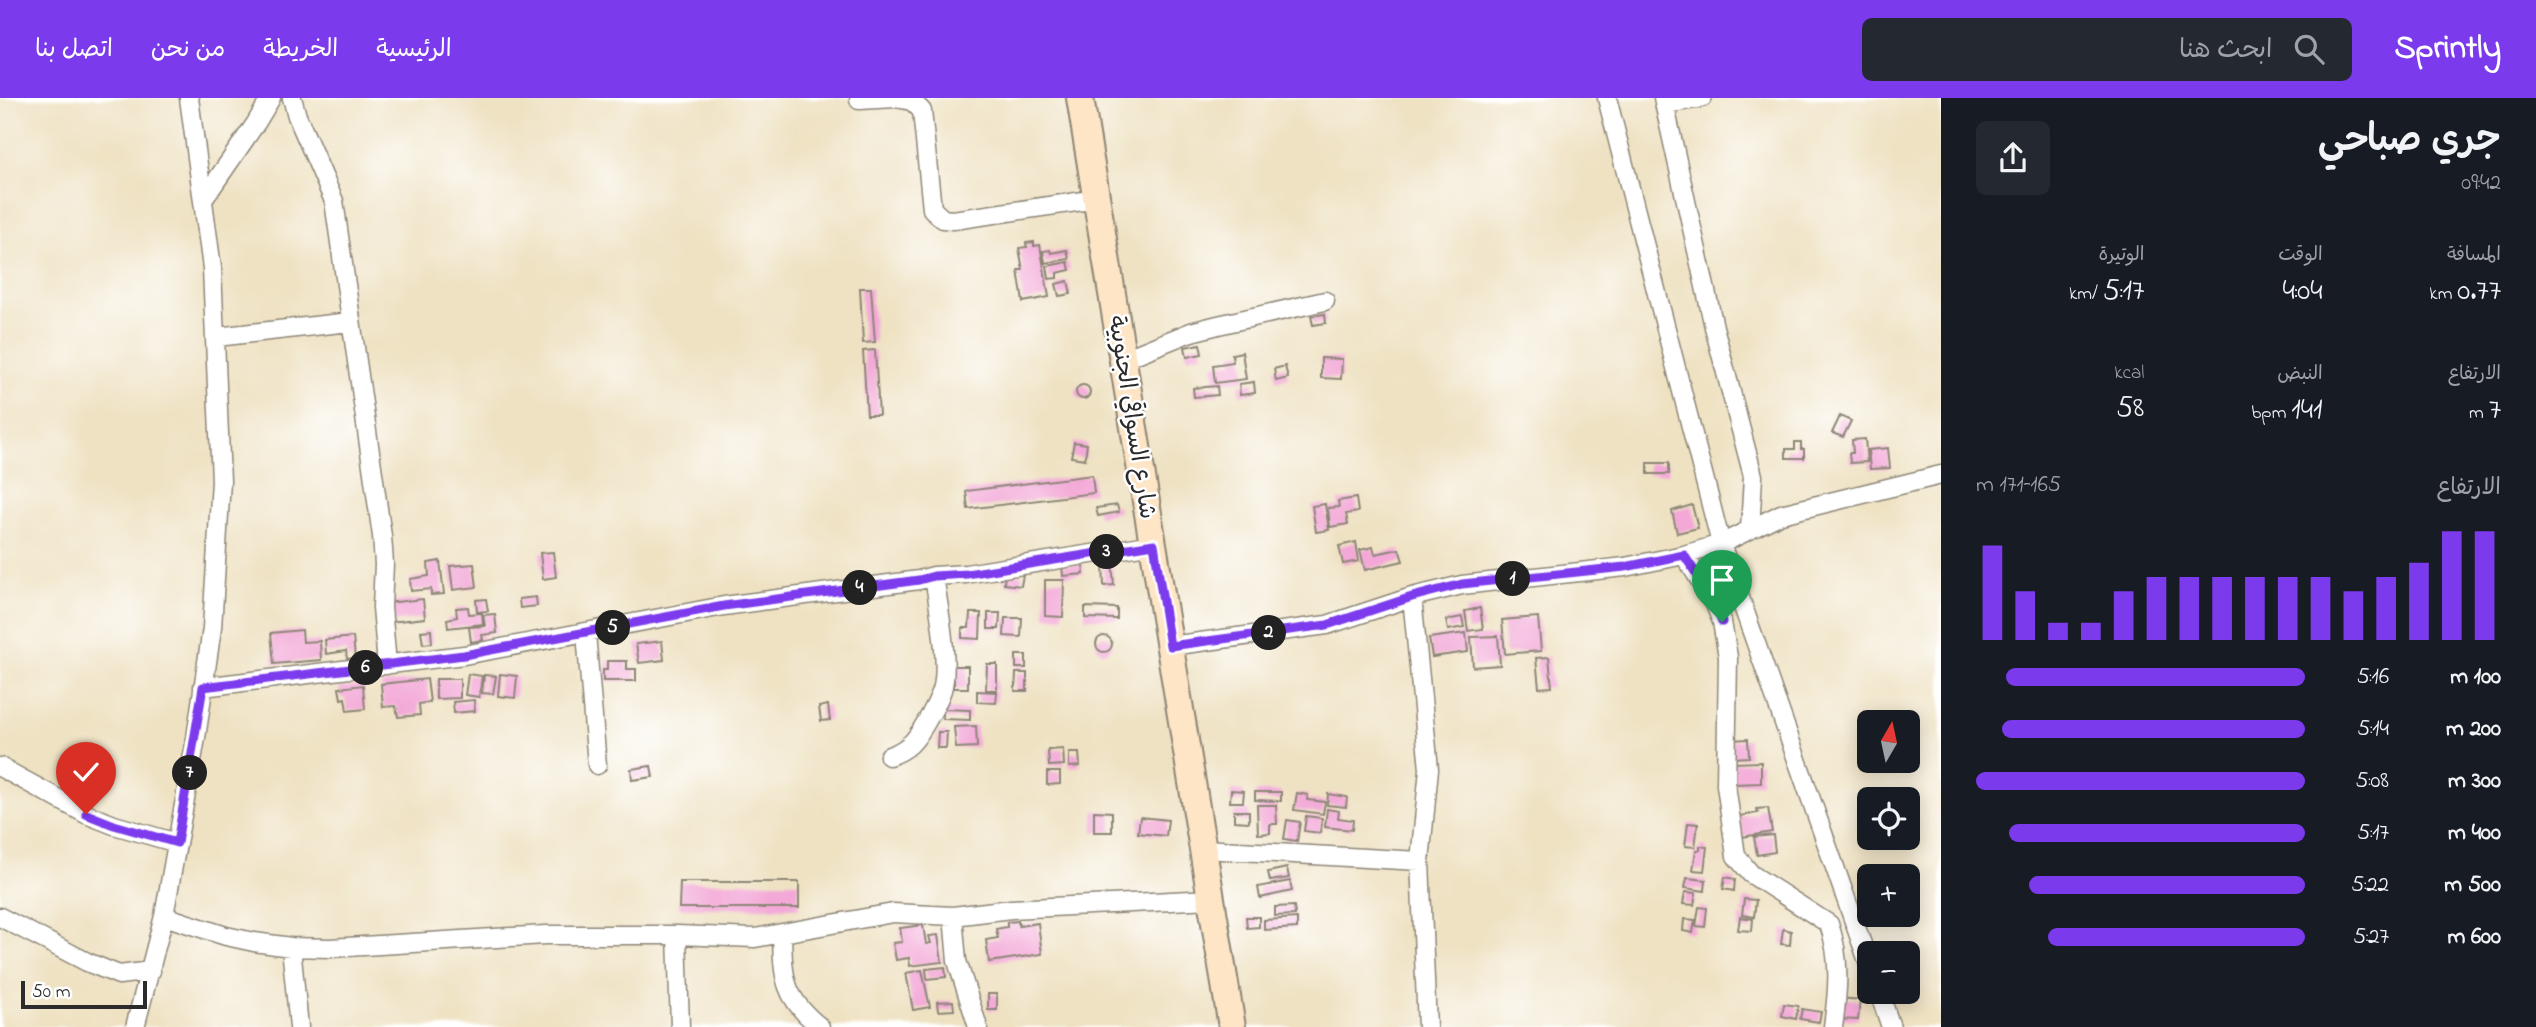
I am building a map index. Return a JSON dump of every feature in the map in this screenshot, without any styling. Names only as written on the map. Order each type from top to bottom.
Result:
[{"type":"street","points":[[135,1027],[164,916],[203,687],[212,628],[221,481],[212,268],[189,98]]},
{"type":"street","points":[[203,200],[271,98]]},
{"type":"street","points":[[292,98],[297,116],[334,201],[382,536],[382,607],[387,665]]},
{"type":"street","name":"شارع السواقي الجنوبية","points":[[1080,98],[1232,1027]]},
{"type":"street","points":[[1607,98],[1721,544],[1861,941]]},
{"type":"street","points":[[1702,98],[1664,101],[1714,327],[1753,476],[1750,530]]},
{"type":"street","points":[[859,100],[912,100],[922,111],[932,209],[943,219],[953,220],[1097,199]]},
{"type":"street","points":[[1124,359],[1204,328],[1325,301]]},
{"type":"street","points":[[216,337],[350,322]]},
{"type":"street","points":[[1170,646],[1327,625],[1462,584],[1625,567],[1684,555],[1721,544],[1781,514],[1941,475]]},
{"type":"street","points":[[203,687],[464,655],[724,606],[934,576],[967,574],[1154,544]]},
{"type":"street","points":[[1684,555],[1716,604],[1722,622],[1728,657],[1726,785],[1737,856],[1751,874],[1829,924],[1838,954],[1838,989],[1833,1027]]},
{"type":"street","points":[[890,756],[913,744],[933,711],[943,687],[943,660],[934,576]]},
{"type":"street","points":[[1412,597],[1429,769],[1420,861],[1427,1027]]},
{"type":"street","points":[[586,633],[597,765]]},
{"type":"street","points":[[0,767],[86,814],[177,843]]},
{"type":"street","points":[[1203,849],[1420,861]]},
{"type":"street","points":[[164,916],[226,936],[291,947],[330,948],[545,935],[755,938],[893,914],[953,916],[1011,909],[1211,899]]},
{"type":"street","points":[[953,916],[957,961],[978,1027]]},
{"type":"street","points":[[0,917],[87,962],[119,975],[151,971]]},
{"type":"street","points":[[1829,924],[1853,919]]},
{"type":"street","points":[[677,935],[680,1027]]},
{"type":"street","points":[[782,935],[783,969],[791,998],[802,1012],[820,1027]]},
{"type":"street","points":[[291,947],[299,1027]]},
{"type":"street","points":[[1883,1004],[1891,1027]]},
{"type":"building","points":[[1034,242],[1034,246],[1040,245],[1049,297],[1023,302],[1018,270],[1023,270],[1019,248]]},
{"type":"building","points":[[1050,250],[1051,253],[1067,250],[1069,259],[1045,263],[1043,251]]},
{"type":"building","points":[[1068,262],[1070,270],[1057,273],[1057,278],[1049,279],[1047,266]]},
{"type":"building","points":[[1068,281],[1071,294],[1059,296],[1056,284]]},
{"type":"building","points":[[860,288],[871,288],[875,342],[863,343]]},
{"type":"building","points":[[1325,314],[1326,323],[1313,325],[1311,316]]},
{"type":"building","points":[[1200,344],[1202,354],[1187,357],[1185,347]]},
{"type":"building","points":[[875,350],[879,415],[867,415],[863,351]]},
{"type":"building","points":[[1242,352],[1246,379],[1215,383],[1213,365],[1233,362],[1232,354]]},
{"type":"building","points":[[1321,358],[1342,359],[1341,379],[1321,378]]},
{"type":"building","points":[[1285,366],[1288,378],[1276,381],[1274,369]]},
{"type":"building","points":[[1254,382],[1255,393],[1240,395],[1239,384]]},
{"type":"building","points":[[1083,385],[1088,387],[1088,397],[1083,399],[1078,397],[1076,392],[1078,387]]},
{"type":"building","points":[[1217,386],[1218,395],[1194,397],[1193,388]]},
{"type":"building","points":[[1840,416],[1851,421],[1843,437],[1832,433]]},
{"type":"building","points":[[1865,439],[1867,462],[1850,463],[1849,453],[1853,453],[1852,440]]},
{"type":"building","points":[[1074,442],[1087,444],[1085,459],[1071,457]]},
{"type":"building","points":[[1795,442],[1801,442],[1804,458],[1786,458],[1786,449],[1795,449]]},
{"type":"building","points":[[1888,448],[1890,468],[1870,469],[1868,450]]},
{"type":"building","points":[[1648,463],[1669,463],[1669,474],[1648,474]]},
{"type":"building","points":[[1092,475],[1094,493],[968,509],[966,491]]},
{"type":"building","points":[[1356,498],[1358,512],[1346,514],[1348,524],[1330,527],[1328,508],[1339,507],[1338,501]]},
{"type":"building","points":[[1325,504],[1329,530],[1316,532],[1312,506]]},
{"type":"building","points":[[1117,505],[1119,512],[1098,516],[1096,508]]},
{"type":"building","points":[[1692,505],[1698,528],[1677,533],[1672,511]]},
{"type":"building","points":[[1356,542],[1359,561],[1343,564],[1339,546]]},
{"type":"building","points":[[1373,547],[1375,554],[1399,549],[1403,561],[1365,570],[1360,550]]},
{"type":"building","points":[[553,552],[556,577],[543,579],[540,553]]},
{"type":"building","points":[[440,561],[444,594],[431,595],[431,589],[411,591],[410,579],[429,576],[428,563]]},
{"type":"building","points":[[1112,563],[1114,585],[1104,586],[1103,564]]},
{"type":"building","points":[[474,564],[477,587],[453,590],[450,566]]},
{"type":"building","points":[[1083,564],[1084,574],[1063,576],[1062,565]]},
{"type":"building","points":[[1005,572],[1023,575],[1021,586],[1004,584]]},
{"type":"building","points":[[1045,580],[1064,580],[1063,617],[1045,616]]},
{"type":"building","points":[[536,597],[537,606],[520,608],[519,599]]},
{"type":"building","points":[[423,599],[425,618],[390,622],[387,603]]},
{"type":"building","points":[[486,599],[488,611],[477,612],[476,600]]},
{"type":"building","points":[[468,607],[469,614],[482,613],[483,624],[448,628],[447,619],[457,617],[456,608]]},
{"type":"building","points":[[1085,607],[1117,608],[1117,619],[1085,618]]},
{"type":"building","points":[[1480,608],[1483,629],[1468,631],[1465,611]]},
{"type":"building","points":[[970,613],[981,613],[980,639],[962,638],[962,628],[969,628]]},
{"type":"building","points":[[988,613],[1000,613],[999,629],[988,629]]},
{"type":"building","points":[[495,614],[497,633],[482,635],[483,640],[471,642],[469,627],[485,626],[483,615]]},
{"type":"building","points":[[1462,617],[1464,627],[1448,630],[1446,620]]},
{"type":"building","points":[[1538,617],[1541,651],[1505,654],[1502,620]]},
{"type":"building","points":[[1005,618],[1022,618],[1021,637],[1004,636]]},
{"type":"building","points":[[302,630],[303,642],[320,641],[321,660],[274,664],[271,633]]},
{"type":"building","points":[[431,630],[432,643],[423,644],[421,631]]},
{"type":"building","points":[[1466,633],[1468,652],[1432,657],[1429,638]]},
{"type":"building","points":[[1104,636],[1112,644],[1104,652],[1096,644]]},
{"type":"building","points":[[1498,636],[1500,665],[1473,667],[1471,637]]},
{"type":"building","points":[[353,637],[355,658],[347,659],[346,651],[326,654],[325,640]]},
{"type":"building","points":[[662,641],[664,660],[639,663],[636,644]]},
{"type":"building","points":[[1016,655],[1026,655],[1026,668],[1016,668]]},
{"type":"building","points":[[1549,657],[1552,687],[1539,688],[1536,658]]},
{"type":"building","points":[[607,661],[627,661],[627,669],[636,669],[636,681],[603,681],[603,670],[607,670]]},
{"type":"building","points":[[987,664],[997,664],[997,690],[986,690]]},
{"type":"building","points":[[948,666],[968,666],[968,688],[954,688],[954,680],[948,680]]},
{"type":"building","points":[[1016,673],[1027,673],[1027,691],[1015,691]]},
{"type":"building","points":[[468,674],[482,676],[479,697],[465,695]]},
{"type":"building","points":[[500,674],[517,676],[515,698],[498,696]]},
{"type":"building","points":[[484,675],[496,676],[493,694],[482,693]]},
{"type":"building","points":[[427,679],[430,702],[419,704],[420,715],[398,717],[396,706],[383,707],[381,684]]},
{"type":"building","points":[[436,679],[460,679],[460,698],[436,699]]},
{"type":"building","points":[[363,685],[365,709],[347,711],[345,698],[341,699],[339,688]]},
{"type":"building","points":[[977,691],[997,692],[996,703],[977,702]]},
{"type":"building","points":[[474,700],[475,711],[454,713],[453,702]]},
{"type":"building","points":[[828,705],[830,720],[821,721],[819,707]]},
{"type":"building","points":[[943,709],[970,710],[970,720],[943,719]]},
{"type":"building","points":[[976,726],[977,747],[956,748],[954,727]]},
{"type":"building","points":[[938,732],[947,732],[946,748],[937,748]]},
{"type":"building","points":[[1748,739],[1749,757],[1732,758],[1731,740]]},
{"type":"building","points":[[1063,749],[1064,765],[1049,766],[1048,750]]},
{"type":"building","points":[[1069,753],[1079,753],[1080,766],[1069,767]]},
{"type":"building","points":[[1761,762],[1761,783],[1733,784],[1733,763]]},
{"type":"building","points":[[651,766],[653,777],[632,780],[631,769]]},
{"type":"building","points":[[1047,772],[1060,772],[1060,784],[1047,785]]},
{"type":"building","points":[[1231,790],[1244,791],[1243,802],[1230,802]]},
{"type":"building","points":[[1255,792],[1281,792],[1281,801],[1255,800]]},
{"type":"building","points":[[1297,793],[1308,795],[1307,800],[1325,802],[1323,814],[1294,810]]},
{"type":"building","points":[[1328,794],[1347,797],[1346,807],[1327,805]]},
{"type":"building","points":[[1257,805],[1276,805],[1277,824],[1270,824],[1270,833],[1258,834]]},
{"type":"building","points":[[1768,808],[1772,832],[1742,837],[1739,816],[1758,813],[1757,809]]},
{"type":"building","points":[[1327,809],[1339,811],[1338,818],[1353,820],[1352,830],[1325,827]]},
{"type":"building","points":[[1094,811],[1112,812],[1112,832],[1094,832]]},
{"type":"building","points":[[1234,811],[1249,811],[1249,822],[1234,821]]},
{"type":"building","points":[[1306,816],[1322,818],[1320,833],[1304,831]]},
{"type":"building","points":[[1140,817],[1168,820],[1166,836],[1138,833]]},
{"type":"building","points":[[1287,820],[1300,822],[1297,841],[1284,839]]},
{"type":"building","points":[[1688,823],[1698,824],[1695,847],[1685,846]]},
{"type":"building","points":[[1773,835],[1775,852],[1757,855],[1754,837]]},
{"type":"building","points":[[1700,846],[1707,847],[1704,871],[1693,870],[1696,850],[1700,850]]},
{"type":"building","points":[[1287,868],[1289,878],[1270,881],[1268,872]]},
{"type":"building","points":[[1725,877],[1735,879],[1734,891],[1723,889]]},
{"type":"building","points":[[1687,878],[1706,880],[1705,891],[1685,888]]},
{"type":"building","points":[[1290,881],[1292,891],[1260,898],[1258,887]]},
{"type":"building","points":[[680,882],[799,882],[799,908],[679,908]]},
{"type":"building","points":[[1685,892],[1696,893],[1694,905],[1683,904]]},
{"type":"building","points":[[1744,899],[1756,900],[1754,917],[1742,915]]},
{"type":"building","points":[[1294,906],[1295,915],[1275,916],[1275,907]]},
{"type":"building","points":[[1699,907],[1707,908],[1705,927],[1696,926]]},
{"type":"building","points":[[1246,917],[1259,917],[1259,927],[1247,928]]},
{"type":"building","points":[[1740,917],[1753,919],[1752,931],[1738,930]]},
{"type":"building","points":[[1297,918],[1297,928],[1264,930],[1264,920]]},
{"type":"building","points":[[1684,919],[1695,920],[1693,933],[1683,931]]},
{"type":"building","points":[[1018,921],[1019,926],[1038,923],[1042,954],[989,962],[986,940],[998,938],[996,929],[1007,927],[1007,922]]},
{"type":"building","points":[[923,925],[926,944],[931,943],[929,936],[938,935],[942,962],[910,966],[909,958],[896,960],[893,943],[902,942],[900,928]]},
{"type":"building","points":[[1783,929],[1791,931],[1790,945],[1781,944]]},
{"type":"building","points":[[945,967],[946,977],[927,979],[926,969]]},
{"type":"building","points":[[922,970],[930,1007],[913,1010],[906,973]]},
{"type":"building","points":[[988,994],[997,994],[997,1010],[988,1010]]},
{"type":"building","points":[[1839,998],[1857,1000],[1857,1004],[1860,1004],[1858,1020],[1838,1019]]},
{"type":"building","points":[[953,1001],[954,1010],[938,1011],[937,1002]]},
{"type":"building","points":[[1784,1004],[1798,1006],[1796,1019],[1782,1016]]},
{"type":"building","points":[[1802,1009],[1821,1012],[1819,1022],[1800,1019]]},
{"type":"route","points":[[86,814],[177,843],[203,687],[464,655],[724,606],[934,576],[967,574],[1154,544],[1170,646],[1327,625],[1462,584],[1625,567],[1684,555],[1716,604],[1722,622]]}]
